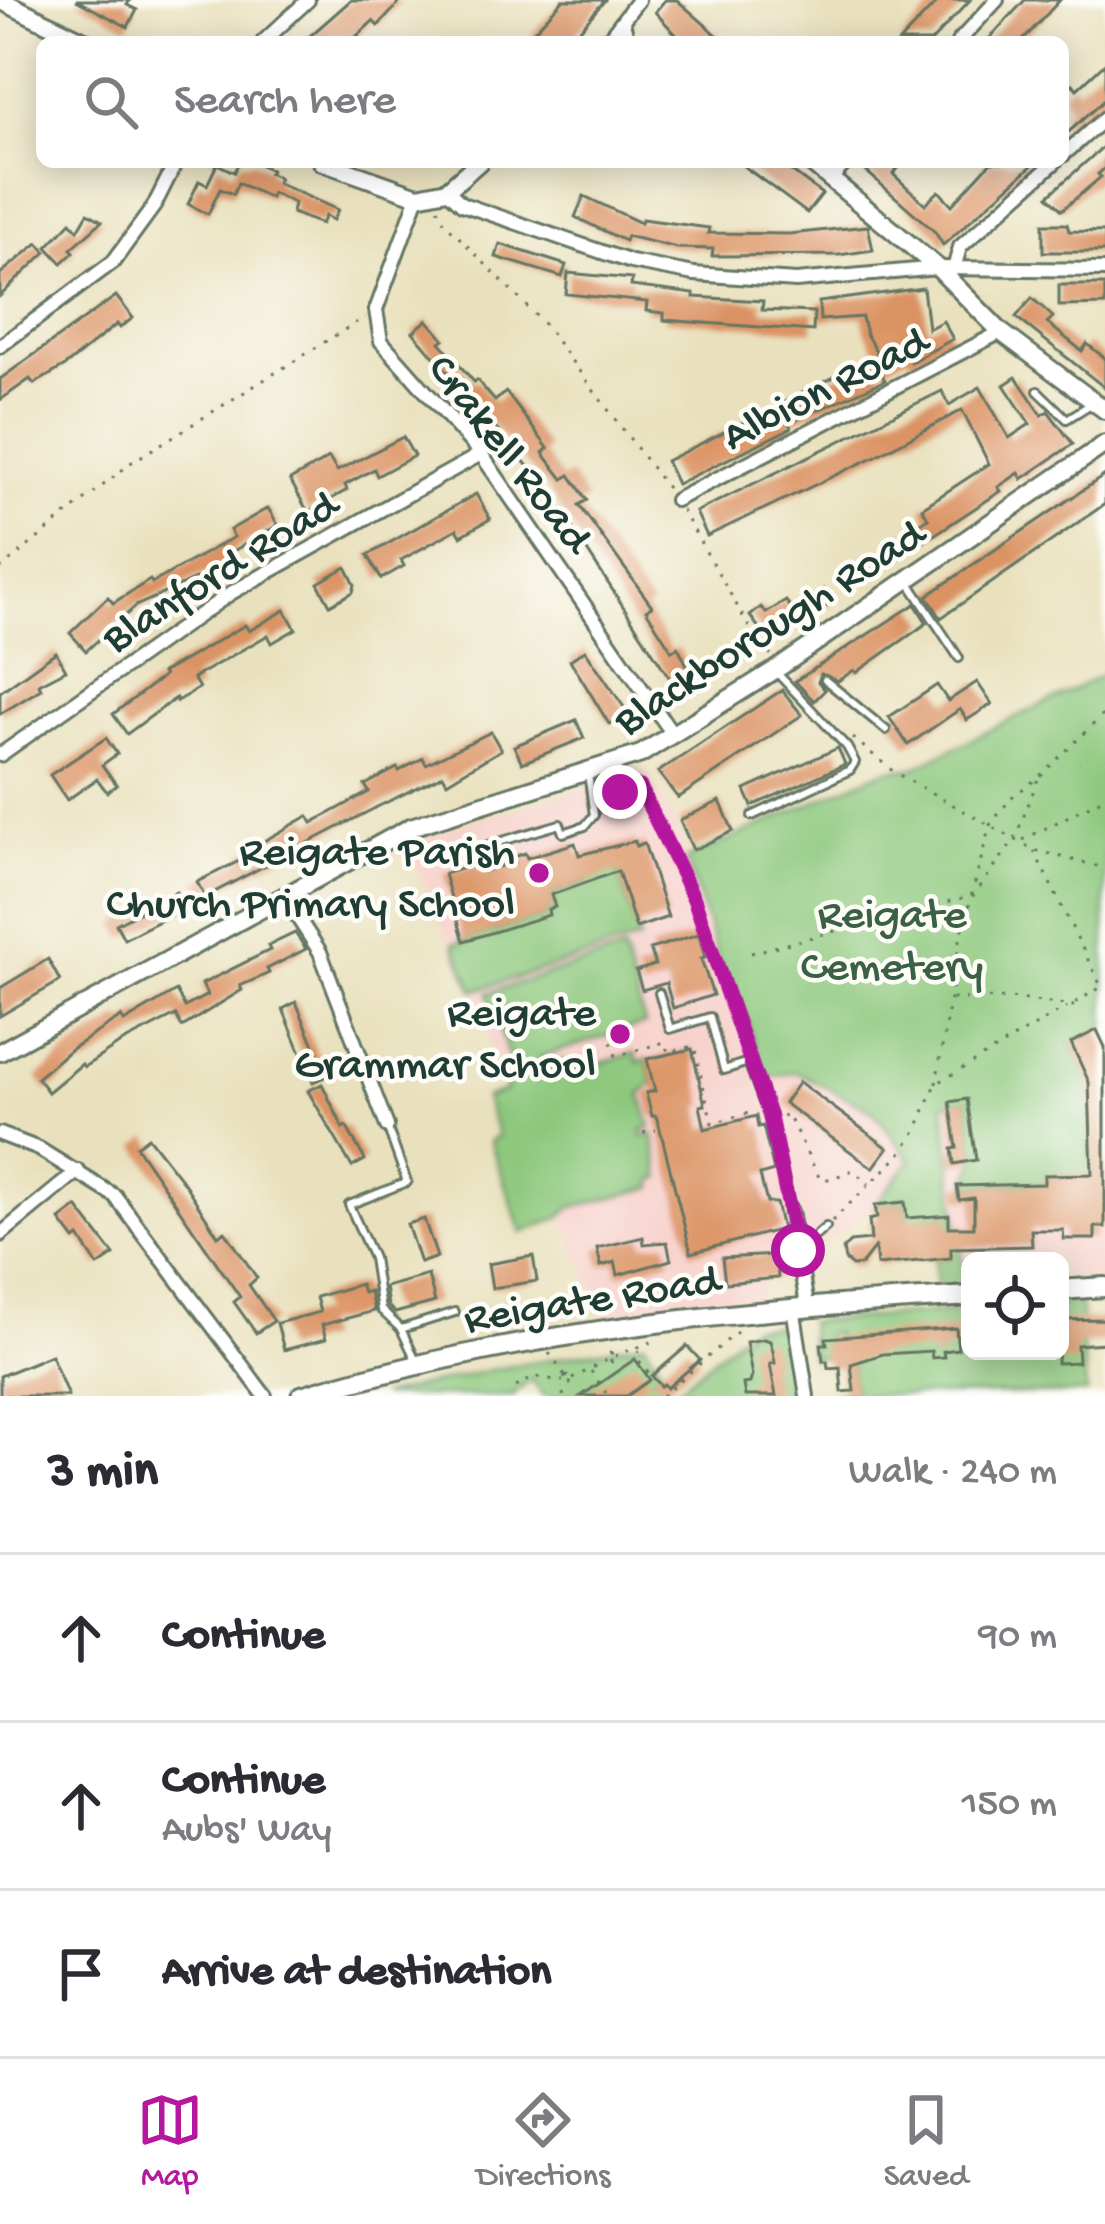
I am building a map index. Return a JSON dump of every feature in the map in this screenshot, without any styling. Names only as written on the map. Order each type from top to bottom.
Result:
[{"type":"main road","points":[[0,0],[74,36]]},
{"type":"main road","points":[[343,168],[432,194],[469,168]]},
{"type":"main road","points":[[819,168],[946,268],[1001,332],[1100,406]]},
{"type":"main road","name":"Blackborough Road","points":[[0,1052],[283,895],[442,814],[641,754],[779,668],[809,657],[907,580],[1105,444]]},
{"type":"main road","points":[[1069,1289],[1105,1287]]},
{"type":"main road","name":"Reigate Road","points":[[301,1396],[418,1364],[599,1328],[749,1310],[961,1297]]},
{"type":"street","points":[[269,36],[308,0]]},
{"type":"street","points":[[611,36],[638,0]]},
{"type":"street","points":[[964,36],[997,0]]},
{"type":"street","points":[[623,22],[626,36]]},
{"type":"street","points":[[1069,150],[1105,118]]},
{"type":"street","points":[[0,346],[112,262],[154,206],[173,168]]},
{"type":"street","points":[[832,177],[841,168]]},
{"type":"street","points":[[946,268],[960,247],[1048,168]]},
{"type":"street","points":[[376,310],[432,194],[631,262],[694,274],[796,281],[946,268],[1105,270]]},
{"type":"street","name":"Crakell Road","points":[[376,310],[381,341],[481,454],[672,733]]},
{"type":"street","name":"Albion Road","points":[[676,500],[1001,332]]},
{"type":"street","name":"Blanford Road","points":[[0,754],[231,593],[481,454]]},
{"type":"street","points":[[283,895],[320,952],[387,1126]]},
{"type":"street","points":[[0,1134],[39,1149],[116,1196],[265,1396]]},
{"type":"street","points":[[0,1235],[77,1171]]},
{"type":"street","points":[[791,1210],[807,1396]]},
{"type":"lane","points":[[1038,391],[1067,419],[1100,406]]},
{"type":"lane","points":[[907,580],[958,658]]},
{"type":"lane","points":[[752,816],[850,770],[855,762],[779,668]]},
{"type":"lane","points":[[825,680],[886,730]]},
{"type":"lane","points":[[458,854],[560,824],[563,833],[585,826],[594,814],[588,773]]},
{"type":"lane","points":[[659,993],[670,1029],[710,1017],[724,1070],[748,1063],[768,1113],[791,1210]]},
{"type":"lane","points":[[387,1126],[407,1182],[349,1205],[373,1258],[381,1310],[401,1329],[418,1364]]},
{"type":"lane","points":[[798,1250],[826,1227]]},
{"type":"lane","points":[[401,1329],[455,1312]]},
{"type":"path","points":[[432,194],[445,223],[543,323],[676,500],[755,637],[779,668]]},
{"type":"path","points":[[0,569],[132,461],[376,310]]},
{"type":"path","points":[[826,1227],[899,1156],[916,1131],[936,1084],[960,940],[991,825],[1012,797],[1105,713]]},
{"type":"path","points":[[844,729],[894,772],[1034,850],[1104,986],[936,1084]]},
{"type":"path","points":[[608,766],[620,792],[640,787],[694,899],[748,1063]]},
{"type":"path","points":[[751,953],[974,895],[1015,838],[1039,777]]},
{"type":"path","points":[[1022,840],[1105,797]]},
{"type":"path","points":[[1034,850],[1105,868]]},
{"type":"path","points":[[950,999],[1011,998],[1075,1006]]},
{"type":"path","points":[[611,1042],[616,1056],[664,1042],[668,1052],[694,1046],[712,1123],[768,1113],[788,1115],[820,1179],[852,1170],[871,1185]]},
{"type":"path","points":[[643,1133],[656,1130]]},
{"type":"path","points":[[662,1396],[742,1328],[749,1310]]},
{"type":"path","points":[[550,1355],[570,1384],[572,1378],[607,1360],[612,1362],[615,1356],[646,1347]]},
{"type":"path","points":[[639,1349],[637,1358],[650,1375]]},
{"type":"path","points":[[590,1370],[606,1393]]},
{"type":"path","points":[[516,1388],[535,1376],[565,1380]]},
{"type":"path","points":[[563,1396],[565,1380]]},
{"type":"shaded area","name":"Reigate Grammar School","points":[[647,770],[673,818],[732,999],[740,998],[766,1076],[796,1072],[873,1110],[911,1160],[875,1205],[830,1241],[757,1253],[762,1298],[608,1321],[562,1217],[522,1233],[490,1141],[498,1136],[485,1098],[507,1089],[472,993],[407,845],[449,828]]},
{"type":"shaded area","points":[[1105,1023],[1105,1278],[1069,1280],[1069,1252],[961,1253],[942,1092]]},
{"type":"green space","name":"Reigate Cemetery","points":[[1105,674],[1105,1026],[1071,1044],[1089,1082],[1091,1162],[1105,1174],[1045,1175],[1044,1184],[967,1185],[976,1160],[967,1100],[944,1103],[961,1287],[937,1289],[934,1260],[951,1258],[948,1215],[924,1217],[909,1233],[905,1202],[875,1205],[911,1160],[873,1111],[797,1072],[766,1077],[740,998],[732,1000],[686,859],[886,770],[913,768]]},
{"type":"green space","points":[[583,868],[618,871],[639,940],[474,991],[454,944],[549,915],[548,909],[555,906],[551,895],[587,883]]},
{"type":"green space","points":[[623,951],[645,1024],[540,1057],[544,1066],[563,1060],[568,1073],[635,1053],[638,1062],[647,1059],[653,1084],[641,1094],[651,1127],[642,1130],[644,1136],[653,1134],[661,1178],[654,1180],[654,1187],[570,1208],[561,1217],[522,1233],[490,1141],[498,1136],[485,1098],[507,1090],[500,1069],[511,1065],[488,993]]},
{"type":"green space","points":[[1080,1301],[1086,1393],[819,1396],[854,1390],[850,1359],[833,1332],[826,1334],[823,1357],[812,1358],[808,1322],[961,1311],[961,1360],[1069,1360],[1069,1302]]},
{"type":"green space","points":[[751,1326],[783,1326],[795,1396],[669,1396]]},
{"type":"green space","points":[[645,1342],[661,1369],[653,1376],[667,1388],[657,1396],[627,1396],[595,1387],[581,1396],[544,1396],[532,1380],[515,1396],[380,1396],[490,1370]]},
{"type":"building","points":[[76,0],[130,0],[127,5],[137,10],[128,27]]},
{"type":"building","points":[[351,0],[402,0],[378,26],[373,21],[357,36],[310,36]]},
{"type":"building","points":[[563,0],[605,0],[574,36],[531,34]]},
{"type":"building","points":[[665,0],[677,0],[718,36],[677,36],[655,12]]},
{"type":"building","points":[[939,0],[970,0],[937,36],[905,36]]},
{"type":"building","points":[[1025,0],[1060,0],[1027,36],[992,36]]},
{"type":"building","points":[[1105,63],[1105,99],[1069,132],[1069,88],[1073,84],[1077,89]]},
{"type":"building","points":[[1105,145],[1101,177],[1062,210],[1048,196]]},
{"type":"building","points":[[215,168],[234,172],[236,168],[267,168],[279,178],[277,183],[338,210],[333,220],[325,216],[321,224],[292,213],[294,203],[238,183],[233,194],[220,189],[208,214],[188,204],[199,181],[207,185]]},
{"type":"building","points":[[746,168],[787,168],[822,194],[807,213]]},
{"type":"building","points":[[898,168],[893,174],[925,204],[939,191],[952,205],[986,168],[1029,168],[943,245],[935,232],[866,171]]},
{"type":"building","points":[[584,196],[641,223],[642,219],[709,228],[708,233],[789,234],[868,226],[873,250],[839,255],[712,256],[713,249],[677,248],[627,236],[625,241],[575,217]]},
{"type":"building","points":[[88,213],[102,221],[62,263],[47,247],[71,222],[78,230]]},
{"type":"building","points":[[1043,224],[1067,224],[1069,231],[1105,232],[1105,252],[1043,252]]},
{"type":"building","points":[[38,243],[46,252],[0,296],[0,274]]},
{"type":"building","points":[[500,244],[566,265],[562,277],[496,257]]},
{"type":"building","points":[[568,273],[632,279],[631,286],[694,297],[763,301],[762,310],[814,312],[813,331],[664,320],[664,313],[646,311],[647,302],[566,294]]},
{"type":"building","points":[[1059,285],[1105,285],[1105,305],[1059,306]]},
{"type":"building","points":[[923,288],[928,329],[943,321],[953,339],[911,362],[908,356],[880,372],[885,380],[789,423],[791,428],[677,484],[666,461],[880,358],[862,317],[820,320],[819,302]]},
{"type":"building","points":[[116,296],[133,318],[120,328],[117,324],[65,366],[34,384],[30,379],[0,400],[0,379]]},
{"type":"building","points":[[1032,298],[1053,317],[1047,323],[1082,351],[1087,344],[1105,358],[1105,388],[1016,317]]},
{"type":"building","points":[[427,320],[474,382],[495,401],[506,392],[548,448],[543,453],[563,479],[570,475],[587,500],[579,505],[652,606],[646,610],[672,651],[678,647],[698,687],[682,697],[545,486],[413,332]]},
{"type":"building","points":[[1016,377],[1042,415],[1048,411],[1073,444],[1022,479],[1019,473],[998,487],[1001,491],[896,560],[887,546],[928,518],[922,508],[989,464],[962,410],[707,536],[696,512],[942,391],[949,405],[980,387],[1009,438],[1030,424],[1004,385]]},
{"type":"building","points":[[403,437],[414,456],[377,476],[374,469],[308,512],[290,480],[329,458],[337,471]]},
{"type":"building","points":[[1105,475],[1105,504],[941,618],[927,596]]},
{"type":"building","points":[[476,494],[490,519],[461,536],[457,529],[401,560],[404,566],[381,579],[368,555]]},
{"type":"building","points":[[268,508],[278,525],[228,554],[232,562],[136,606],[86,651],[70,633],[108,597],[113,603],[152,583],[234,537],[230,530]]},
{"type":"building","points":[[346,567],[355,585],[353,592],[330,605],[318,583]]},
{"type":"building","points":[[823,589],[832,603],[786,629],[782,622],[765,636],[750,616],[761,607],[766,613],[786,601],[792,610]]},
{"type":"building","points":[[915,604],[927,623],[856,673],[838,681],[821,674],[818,682],[825,690],[814,701],[795,681]]},
{"type":"building","points":[[285,610],[296,629],[272,643],[268,635],[193,678],[199,688],[176,698],[127,734],[113,714],[162,673],[245,625],[249,631]]},
{"type":"building","points":[[585,650],[628,713],[609,724],[570,660]]},
{"type":"building","points":[[56,652],[66,670],[0,714],[0,692]]},
{"type":"building","points":[[977,682],[992,704],[967,720],[960,709],[908,745],[889,717],[937,685],[948,701]]},
{"type":"building","points":[[782,690],[802,715],[678,798],[658,772]]},
{"type":"building","points":[[576,720],[584,738],[522,763],[514,746]]},
{"type":"building","points":[[491,732],[501,750],[447,782],[443,775],[205,897],[197,882],[243,859],[241,854],[308,816],[312,823],[369,792],[365,785],[397,768],[423,758],[426,764]]},
{"type":"building","points":[[106,738],[117,754],[102,765],[117,785],[107,792],[97,779],[67,800],[50,775]]},
{"type":"building","points":[[838,748],[845,764],[752,806],[745,790]]},
{"type":"building","points":[[720,801],[733,831],[693,850],[680,820]]},
{"type":"building","points":[[635,841],[636,846],[644,843],[668,917],[636,928],[618,871],[551,895],[555,907],[548,909],[549,915],[464,941],[444,874],[479,863],[482,872],[514,862],[513,857],[525,853],[527,858],[575,843],[579,855]]},
{"type":"building","points":[[176,892],[185,908],[124,939],[116,924]]},
{"type":"building","points":[[295,933],[306,949],[267,969],[269,973],[240,986],[242,990],[182,1027],[176,1015],[82,1064],[48,1092],[37,1078],[121,1017],[124,1022],[176,991],[185,1007],[207,995],[202,984]]},
{"type":"building","points":[[699,934],[705,958],[701,959],[713,995],[673,1008],[666,983],[642,990],[636,971],[655,965],[650,949]]},
{"type":"building","points":[[48,959],[60,981],[0,1016],[0,988]]},
{"type":"building","points":[[296,1002],[327,1076],[313,1082],[283,1009]]},
{"type":"building","points":[[1097,1030],[1105,1047],[1105,1227],[1095,1227],[1095,1239],[1064,1239],[1063,1230],[1031,1230],[1032,1246],[951,1248],[951,1258],[877,1265],[875,1247],[861,1265],[852,1266],[845,1260],[843,1249],[850,1242],[871,1240],[869,1220],[877,1218],[875,1205],[905,1202],[907,1218],[949,1215],[949,1227],[974,1227],[974,1198],[959,1200],[957,1186],[1044,1184],[1044,1175],[1092,1174],[1089,1082],[1071,1043]]},
{"type":"building","points":[[692,1049],[705,1105],[700,1106],[705,1129],[756,1116],[758,1127],[763,1126],[774,1171],[760,1175],[767,1203],[776,1203],[782,1229],[691,1253],[659,1125],[646,1093],[655,1091],[647,1059]]},
{"type":"building","points":[[799,1082],[888,1148],[873,1168],[784,1103]]},
{"type":"building","points":[[322,1084],[365,1160],[352,1167],[308,1091]]},
{"type":"building","points":[[967,1099],[976,1160],[954,1164],[952,1149],[957,1148],[950,1102]]},
{"type":"building","points":[[148,1137],[218,1236],[225,1231],[257,1278],[249,1285],[274,1321],[256,1333],[234,1302],[240,1297],[136,1146]]},
{"type":"building","points":[[77,1207],[114,1255],[98,1266],[79,1237],[75,1240],[60,1220]]},
{"type":"building","points":[[424,1219],[437,1257],[420,1263],[407,1224]]},
{"type":"building","points":[[643,1237],[644,1244],[667,1242],[671,1260],[618,1275],[615,1262],[601,1266],[597,1248]]},
{"type":"building","points":[[777,1255],[778,1278],[725,1283],[722,1258]]},
{"type":"building","points":[[533,1256],[537,1281],[492,1288],[488,1264]]},
{"type":"building","points":[[428,1275],[435,1302],[395,1313],[388,1306],[385,1287]]},
{"type":"building","points":[[360,1284],[363,1293],[370,1291],[374,1311],[322,1325],[326,1339],[284,1350],[277,1323],[320,1312],[316,1297]]},
{"type":"building","points":[[1105,1319],[1105,1343],[1077,1345],[1078,1362],[1057,1363],[1069,1360],[1069,1320]]},
{"type":"building","points":[[956,1328],[958,1349],[943,1351],[944,1357],[932,1358],[931,1351],[883,1354],[851,1364],[854,1391],[842,1392],[840,1367],[828,1368],[823,1361],[821,1344],[827,1344],[826,1338]]},
{"type":"building","points":[[764,1339],[773,1351],[775,1363],[770,1364],[776,1396],[745,1396],[743,1384],[750,1383],[752,1376],[746,1342]]},
{"type":"building","points":[[687,1346],[700,1360],[667,1388],[661,1386],[652,1376]]},
{"type":"building","points":[[51,1355],[68,1396],[0,1396],[0,1376]]},
{"type":"building","points":[[635,1359],[650,1380],[627,1396],[581,1396]]},
{"type":"place","name":"Reigate Parish Church Primary School","points":[[539,873]]},
{"type":"place","name":"Reigate Grammar School","points":[[620,1034]]},
{"type":"route","points":[[620,792],[640,787],[694,899],[770,1117],[798,1250]]}]
